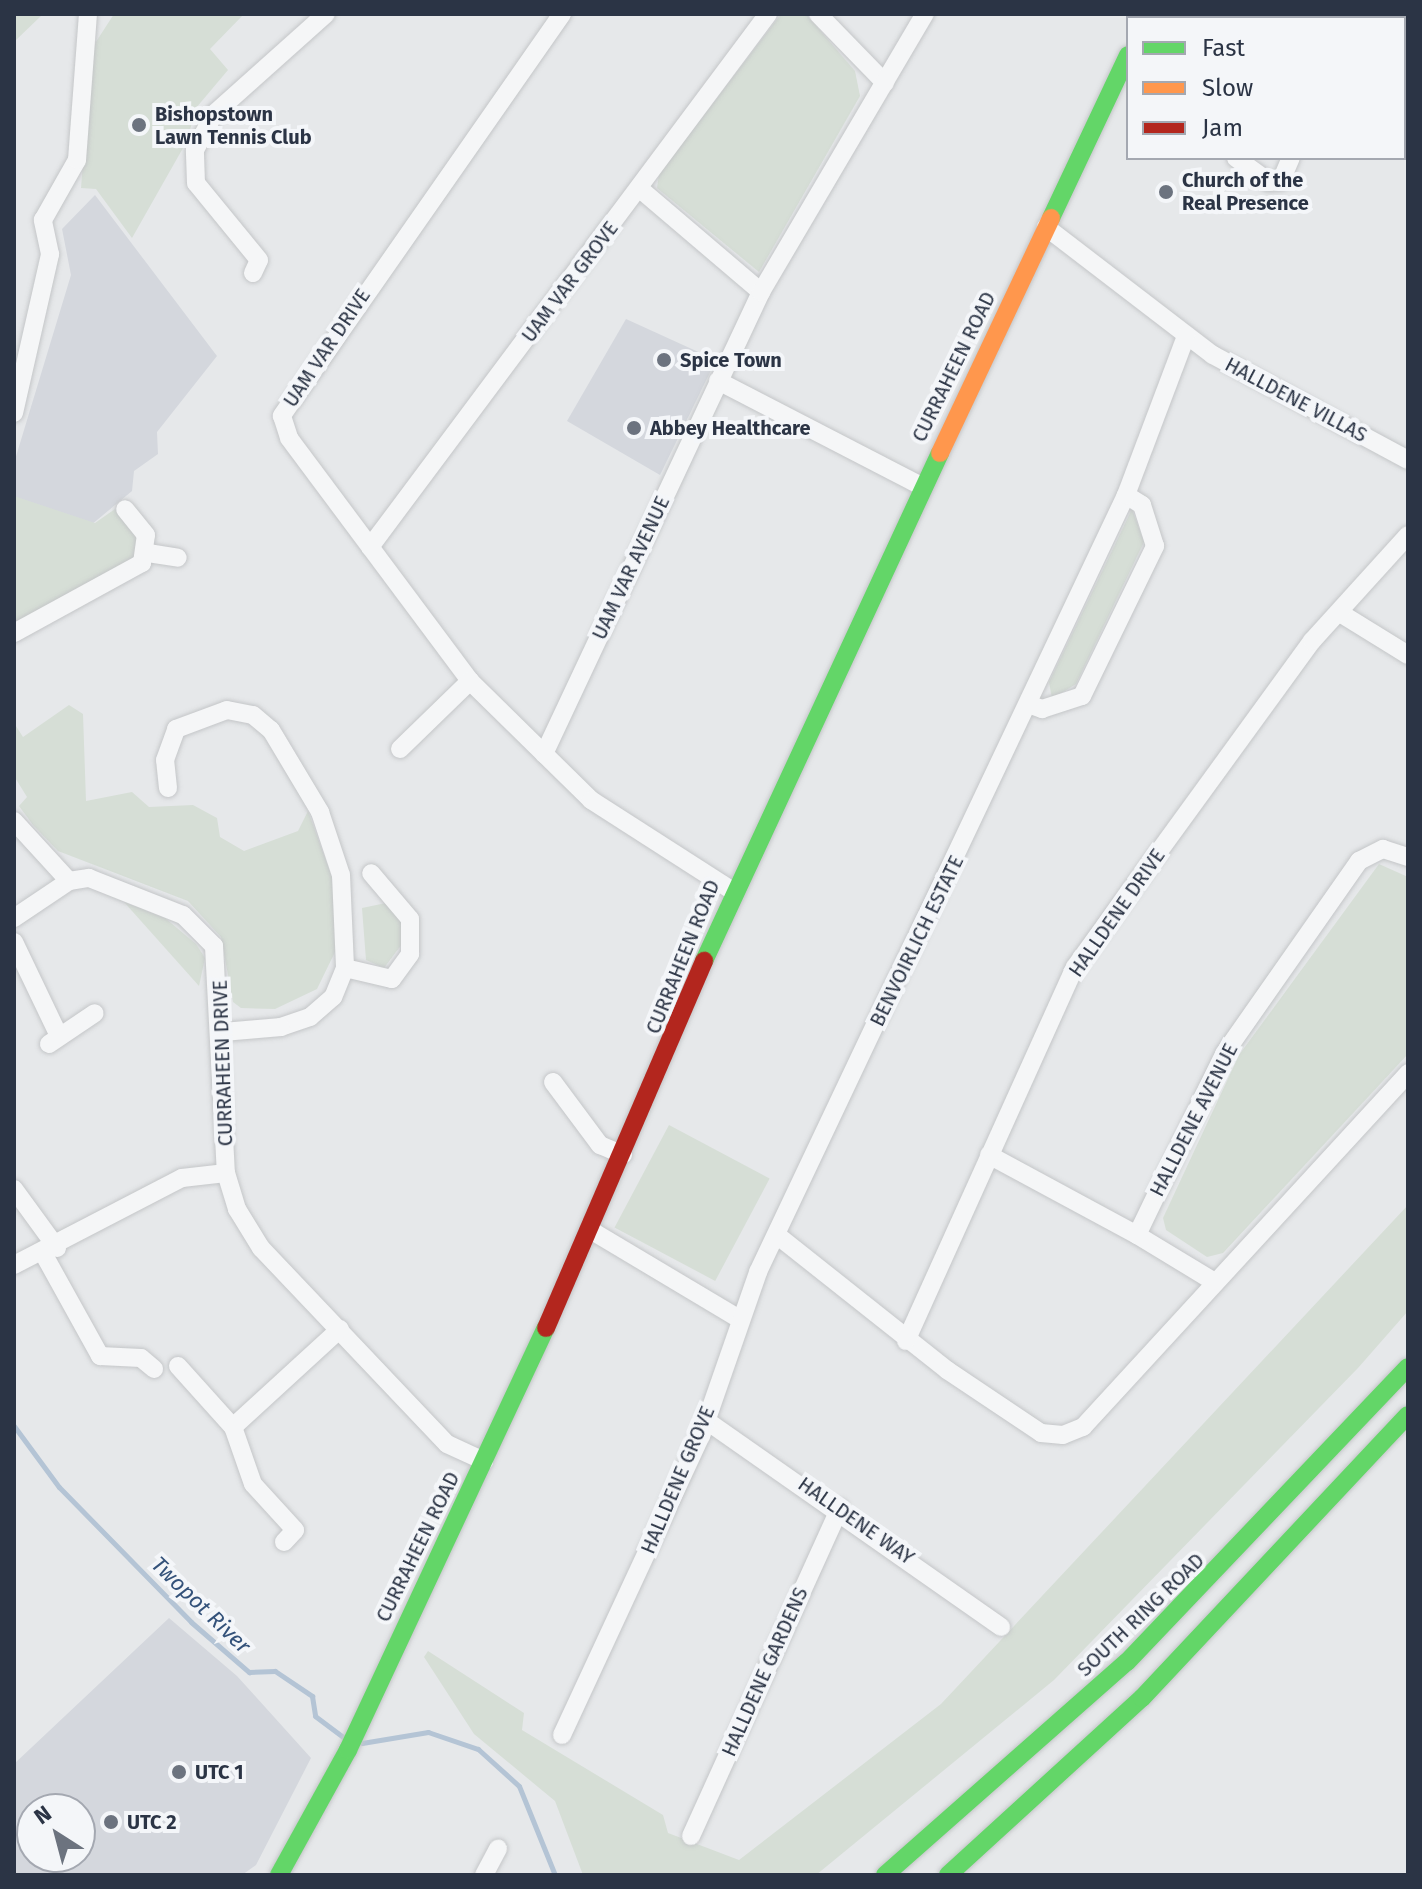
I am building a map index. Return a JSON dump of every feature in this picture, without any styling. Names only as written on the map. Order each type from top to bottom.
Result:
[{"type":"main road","name":"CURRAHEEN ROAD","points":[[279,1875],[348,1750],[592,1231],[733,891],[921,486],[1046,227],[1123,81]]},
{"type":"main road","name":"SOUTH RING ROAD","points":[[885,1875],[1127,1662],[1408,1367]]},
{"type":"main road","points":[[948,1875],[1142,1698],[1408,1415]]},
{"type":"street","points":[[14,413],[50,254],[43,220],[77,160],[88,14]]},
{"type":"street","points":[[253,273],[259,260],[196,183],[195,150],[214,114],[326,14]]},
{"type":"street","name":"UAM VAR DRIVE","points":[[562,14],[282,416],[289,438],[470,681],[591,800],[733,891]]},
{"type":"street","name":"UAM VAR GROVE","points":[[370,547],[768,14]]},
{"type":"street","points":[[818,14],[885,83]]},
{"type":"street","name":"UAM VAR AVENUE","points":[[544,754],[761,292],[925,14]]},
{"type":"street","points":[[1239,160],[1269,182],[1281,181],[1290,160]]},
{"type":"street","points":[[640,189],[761,292]]},
{"type":"street","name":"HALLDENE VILLAS","points":[[1046,227],[1186,336],[1408,460]]},
{"type":"street","name":"BENVOIRLICH ESTATE","points":[[804,1177],[1031,705],[1126,495],[1186,336]]},
{"type":"street","points":[[718,381],[921,486]]},
{"type":"street","points":[[1031,705],[1042,709],[1082,696],[1155,546],[1142,505],[1126,495]]},
{"type":"street","points":[[125,509],[146,535],[148,553]]},
{"type":"street","name":"HALLDENE DRIVE","points":[[906,1341],[1075,967],[1340,613],[1408,535]]},
{"type":"street","points":[[14,633],[105,587],[148,553],[178,558]]},
{"type":"street","points":[[1340,613],[1408,655]]},
{"type":"street","points":[[400,749],[470,681]]},
{"type":"street","points":[[168,788],[165,760],[176,729],[227,710],[263,722],[332,839],[347,932],[345,968],[333,997],[310,1017],[223,1032]]},
{"type":"street","points":[[14,821],[69,881],[14,918]]},
{"type":"street","name":"HALLDENE AVENUE","points":[[1137,1235],[1224,1054],[1359,861],[1383,849],[1408,857]]},
{"type":"street","points":[[345,968],[392,979],[410,954],[410,919],[371,873]]},
{"type":"street","name":"CURRAHEEN DRIVE","points":[[69,881],[89,878],[151,899],[198,928],[220,963],[226,1173],[261,1248],[447,1444],[484,1461]]},
{"type":"street","points":[[14,942],[54,1040],[95,1013]]},
{"type":"street","points":[[778,1236],[906,1341],[1041,1433],[1063,1435],[1083,1427],[1213,1281],[1408,1073]]},
{"type":"street","points":[[553,1082],[600,1145],[623,1155]]},
{"type":"street","points":[[989,1155],[1137,1235],[1213,1281]]},
{"type":"street","name":"CURRAHEEN DRIVE","points":[[14,1265],[50,1250],[145,1194],[182,1178],[226,1173]]},
{"type":"street","name":"HALLDENE GROVE","points":[[562,1735],[707,1421],[738,1318],[804,1177]]},
{"type":"street","points":[[14,1189],[50,1250],[100,1356],[141,1358],[154,1369]]},
{"type":"street","points":[[592,1231],[738,1318]]},
{"type":"street","points":[[233,1427],[340,1329]]},
{"type":"street","points":[[178,1366],[233,1427],[253,1484],[295,1530],[284,1542]]},
{"type":"street","name":"HALLDENE WAY","points":[[707,1421],[840,1508],[1001,1627]]},
{"type":"street","name":"HALLDENE GARDENS","points":[[691,1836],[840,1508]]},
{"type":"street","points":[[484,1875],[498,1849]]},
{"type":"shaded area","points":[[14,14],[43,14],[14,42]]},
{"type":"shaded area","name":"Bishopstown Lawn Tennis Club","points":[[114,14],[244,14],[210,49],[228,70],[196,108],[187,141],[132,238],[96,189],[81,188],[92,48]]},
{"type":"shaded area","points":[[781,14],[806,14],[855,71],[860,96],[759,272],[657,188],[659,174]]},
{"type":"shaded area","points":[[95,195],[217,356],[157,432],[158,454],[134,471],[132,491],[91,525],[14,497],[14,463],[71,275],[62,229]]},
{"type":"shaded area","points":[[626,319],[716,360],[660,475],[567,421]]},
{"type":"shaded area","points":[[14,496],[95,523],[115,509],[141,538],[139,555],[14,625]]},
{"type":"shaded area","points":[[1132,509],[1144,542],[1076,684],[1052,699],[1049,682]]},
{"type":"shaded area","points":[[69,705],[83,714],[86,801],[132,792],[149,807],[193,805],[217,818],[220,837],[244,851],[298,831],[308,811],[333,880],[337,927],[335,952],[317,989],[275,1009],[241,1008],[233,1002],[221,937],[188,901],[58,851],[33,825],[19,806],[27,797],[14,776],[14,723],[23,737]]},
{"type":"shaded area","points":[[1379,864],[1408,877],[1408,1054],[1223,1253],[1207,1257],[1166,1230],[1163,1218],[1239,1055]]},
{"type":"shaded area","points":[[124,902],[165,918],[196,944],[205,958],[199,986]]},
{"type":"shaded area","points":[[386,903],[402,918],[402,944],[384,968],[366,960],[362,908]]},
{"type":"shaded area","points":[[669,1125],[770,1179],[715,1281],[615,1227]]},
{"type":"shaded area","points":[[1408,1205],[1408,1311],[1358,1368],[1054,1680],[816,1875],[583,1875],[555,1801],[474,1734],[424,1657],[428,1651],[524,1713],[522,1730],[663,1815],[668,1833],[739,1860],[941,1704]]},
{"type":"shaded area","points":[[169,1618],[237,1676],[311,1758],[256,1865],[242,1875],[14,1875],[14,1764]]},
{"type":"waterway","name":"Twopot River","points":[[14,1426],[59,1487],[191,1622],[249,1672],[275,1671],[312,1696],[315,1716],[345,1739]]},
{"type":"waterway","name":"Twopot River","points":[[362,1743],[428,1732],[478,1749],[519,1786],[555,1875]]},
{"type":"traffic: fast","points":[[1051,218],[1126,59]]},
{"type":"traffic: fast","points":[[704,961],[940,453]]},
{"type":"traffic: fast","points":[[279,1875],[348,1750],[546,1328]]},
{"type":"traffic: fast","points":[[885,1875],[1127,1662],[1408,1367]]},
{"type":"traffic: fast","points":[[948,1875],[1142,1698],[1408,1415]]},
{"type":"traffic: slow","points":[[940,453],[1051,218]]},
{"type":"traffic: jam","points":[[546,1328],[704,961]]},
{"type":"place","name":"Bishopstown Lawn Tennis Club","points":[[139,125]]},
{"type":"place","name":"Church of the Real Presence","points":[[1166,192]]},
{"type":"place","name":"Spice Town","points":[[664,360]]},
{"type":"place","name":"Abbey Healthcare","points":[[634,428]]},
{"type":"place","name":"UTC 1","points":[[179,1772]]},
{"type":"place","name":"UTC 2","points":[[111,1822]]}]
